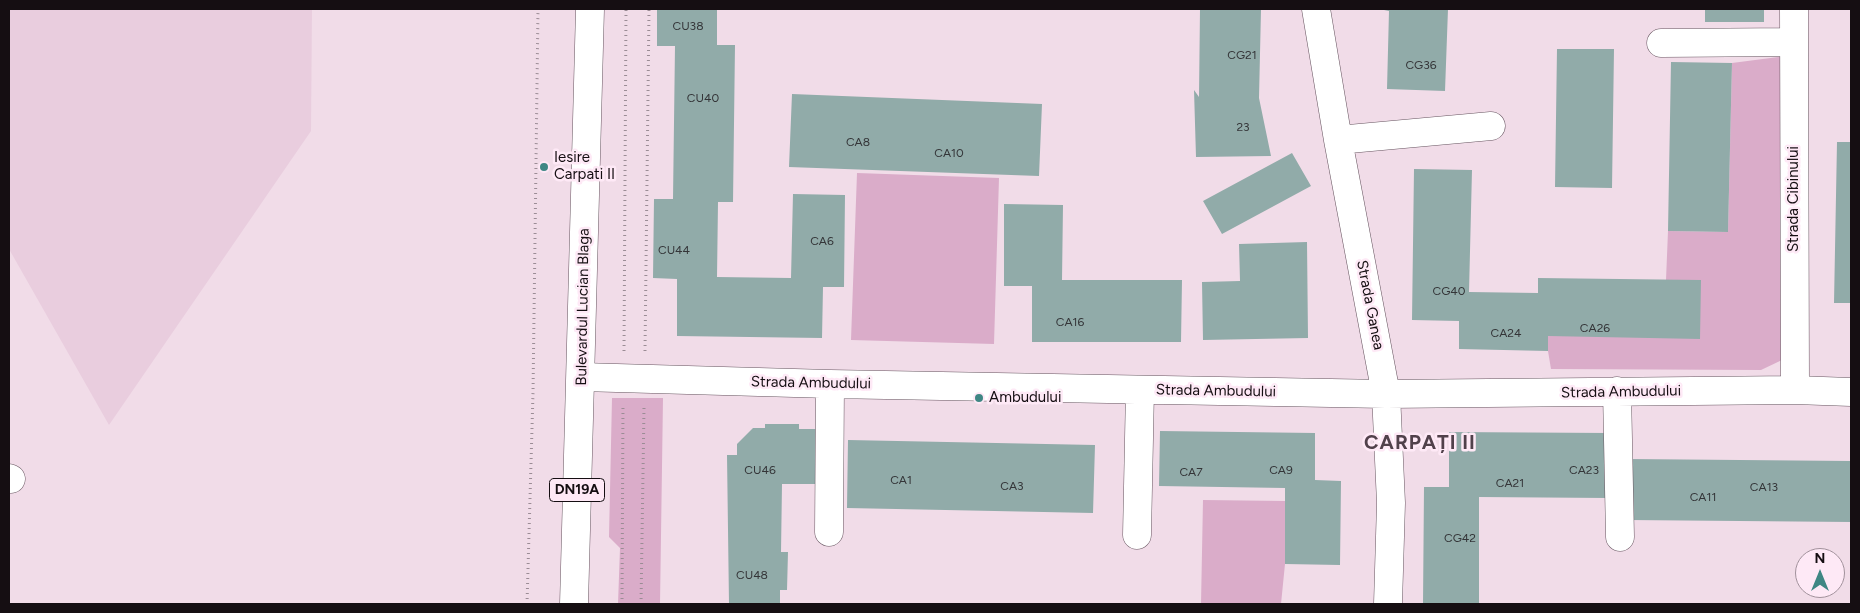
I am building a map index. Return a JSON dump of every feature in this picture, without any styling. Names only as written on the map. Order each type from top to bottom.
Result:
[{"type":"street","name":"Bulevardul Lucian Blaga","points":[[574,604],[590,9]]},
{"type":"street","name":"Strada Ganea","points":[[1316,9],[1338,140],[1386,394],[1391,503],[1388,604]]},
{"type":"street","name":"Strada Cibinului","points":[[1794,9],[1795,390]]},
{"type":"street","points":[[1661,43],[1794,42]]},
{"type":"street","points":[[1338,140],[1491,126]]},
{"type":"street","name":"Strada Ambudului","points":[[581,376],[830,384],[1386,394],[1795,390],[1851,392]]},
{"type":"street","points":[[828,532],[830,384]]},
{"type":"street","points":[[1137,535],[1140,390]]},
{"type":"street","points":[[1617,392],[1620,537]]},
{"type":"path","points":[[527,604],[533,393],[538,9]]},
{"type":"path","points":[[626,9],[641,604]]},
{"type":"path","points":[[622,604],[634,378],[649,9]]},
{"type":"shaded area","points":[[9,9],[312,9],[311,131],[109,425],[9,249]]},
{"type":"shaded area","points":[[1786,56],[1782,360],[1761,370],[1551,369],[1548,336],[1701,280],[1666,280],[1668,231],[1728,232],[1732,63]]},
{"type":"shaded area","points":[[857,173],[999,178],[994,344],[851,340]]},
{"type":"shaded area","points":[[612,398],[663,398],[660,604],[618,604],[620,548],[609,537]]},
{"type":"shaded area","points":[[1203,500],[1285,501],[1285,564],[1281,604],[1201,604]]},
{"type":"building","points":[[657,9],[717,9],[717,45],[735,45],[733,202],[718,202],[717,277],[791,278],[793,194],[845,195],[844,287],[823,287],[822,338],[677,336],[677,279],[653,278],[654,199],[673,199],[675,46],[657,46]]},
{"type":"building","points":[[1200,9],[1261,9],[1259,98],[1271,156],[1196,157],[1194,90],[1199,97]]},
{"type":"building","points":[[1384,9],[1448,9],[1445,91],[1387,89],[1389,11]]},
{"type":"building","points":[[1705,9],[1764,9],[1764,22],[1705,22]]},
{"type":"building","points":[[1557,49],[1614,49],[1612,188],[1555,187]]},
{"type":"building","points":[[1671,62],[1732,63],[1728,232],[1668,231]]},
{"type":"building","points":[[792,94],[1042,104],[1039,176],[789,167]]},
{"type":"building","points":[[1837,142],[1851,142],[1851,303],[1834,303]]},
{"type":"building","points":[[1292,153],[1311,186],[1222,234],[1203,201]]},
{"type":"building","points":[[1414,169],[1472,170],[1469,292],[1538,293],[1538,278],[1701,280],[1700,339],[1548,336],[1548,351],[1459,349],[1459,321],[1412,320]]},
{"type":"building","points":[[1004,204],[1063,205],[1062,280],[1182,280],[1181,342],[1032,342],[1032,286],[1004,286]]},
{"type":"building","points":[[1307,242],[1308,338],[1203,340],[1202,282],[1240,281],[1239,244]]},
{"type":"building","points":[[765,424],[799,424],[799,429],[820,429],[819,484],[782,484],[781,552],[788,552],[787,590],[780,590],[780,604],[729,604],[727,455],[737,455],[737,444],[753,428],[765,428]]},
{"type":"building","points":[[1160,431],[1315,433],[1315,480],[1341,481],[1340,565],[1285,564],[1285,488],[1159,486]]},
{"type":"building","points":[[1449,432],[1609,433],[1608,498],[1479,497],[1479,604],[1423,604],[1424,487],[1449,487]]},
{"type":"building","points":[[848,440],[1095,445],[1093,513],[847,508]]},
{"type":"building","points":[[1628,459],[1851,461],[1851,522],[1628,520]]},
{"type":"place","name":"Iesire Carpati II","points":[[544,167]]},
{"type":"place","name":"Ambudului","points":[[979,398]]},
{"type":"district","name":"CARPAȚI II","points":[[1420,443]]}]
